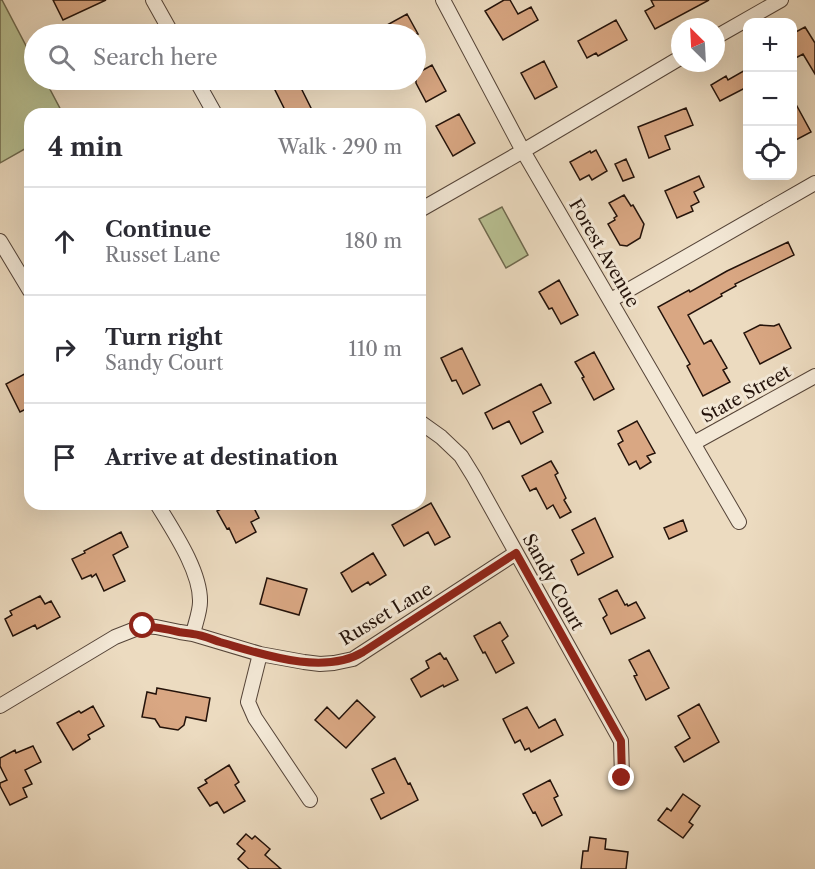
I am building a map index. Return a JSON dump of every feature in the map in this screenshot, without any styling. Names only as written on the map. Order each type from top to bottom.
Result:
[{"type":"street","points":[[153,0],[166,24]]},
{"type":"street","name":"Forest Avenue","points":[[443,0],[523,151],[739,522]]},
{"type":"street","points":[[725,32],[781,0]]},
{"type":"street","points":[[426,207],[671,63]]},
{"type":"street","points":[[202,90],[212,108]]},
{"type":"street","points":[[611,300],[815,183]]},
{"type":"street","points":[[0,241],[24,281]]},
{"type":"street","name":"State Street","points":[[694,443],[815,376]]},
{"type":"street","name":"Sandy Court","points":[[426,426],[461,456],[621,741],[622,778]]},
{"type":"street","points":[[161,510],[182,546],[196,577],[200,601],[193,634]]},
{"type":"street","name":"Russet Lane","points":[[0,706],[115,637],[143,626],[193,634],[260,654],[320,664],[353,658],[516,553]]},
{"type":"street","points":[[260,654],[248,702],[255,718],[310,800]]},
{"type":"green space","points":[[0,0],[2,0],[24,42],[24,90],[50,90],[60,108],[24,108],[24,149],[0,163]]},
{"type":"green space","points":[[502,207],[528,255],[506,268],[479,219]]},
{"type":"building","points":[[53,0],[106,0],[63,20]]},
{"type":"building","points":[[504,0],[510,0],[518,14],[531,7],[538,20],[503,40],[485,11]]},
{"type":"building","points":[[651,0],[709,0],[675,18],[671,18],[671,20],[655,29],[645,11],[654,6]]},
{"type":"building","points":[[407,14],[412,24],[389,24]]},
{"type":"building","points":[[616,20],[627,40],[598,56],[596,53],[587,58],[578,41]]},
{"type":"building","points":[[805,27],[815,43],[815,74],[803,54],[797,57],[797,31]]},
{"type":"building","points":[[544,61],[557,87],[535,99],[521,73]]},
{"type":"building","points":[[432,65],[446,91],[426,102],[420,90],[426,90],[426,68]]},
{"type":"building","points":[[743,71],[743,89],[720,101],[711,85],[726,76],[728,80]]},
{"type":"building","points":[[275,90],[302,90],[311,108],[284,108]]},
{"type":"building","points":[[797,106],[811,132],[797,139]]},
{"type":"building","points":[[686,108],[693,125],[665,136],[670,149],[649,158],[638,127]]},
{"type":"building","points":[[459,114],[475,143],[453,156],[436,126]]},
{"type":"building","points":[[596,150],[607,171],[592,180],[589,175],[580,180],[570,162]]},
{"type":"building","points":[[626,159],[634,177],[623,181],[615,164]]},
{"type":"building","points":[[699,176],[704,187],[694,192],[699,202],[691,206],[693,211],[677,218],[665,191]]},
{"type":"building","points":[[624,195],[644,224],[640,238],[627,246],[620,245],[608,224],[617,216],[609,203]]},
{"type":"building","points":[[788,242],[794,255],[735,284],[736,286],[721,294],[722,296],[688,315],[704,344],[711,340],[727,368],[723,370],[730,382],[703,396],[687,366],[690,364],[658,307]]},
{"type":"building","points":[[559,280],[578,315],[561,324],[539,292]]},
{"type":"building","points":[[779,324],[791,348],[760,364],[744,333],[760,325]]},
{"type":"building","points":[[462,348],[480,385],[463,394],[456,380],[452,381],[441,358]]},
{"type":"building","points":[[594,352],[614,389],[594,400],[575,362]]},
{"type":"building","points":[[24,374],[24,410],[20,412],[6,384]]},
{"type":"building","points":[[541,384],[551,403],[533,412],[543,432],[521,444],[509,421],[493,429],[485,413]]},
{"type":"building","points":[[637,421],[655,453],[647,456],[651,462],[640,469],[636,461],[629,465],[618,444],[623,441],[618,431]]},
{"type":"building","points":[[551,461],[558,473],[555,475],[566,498],[564,500],[571,512],[560,518],[553,505],[547,509],[536,488],[530,491],[522,476]]},
{"type":"building","points":[[431,503],[450,537],[435,545],[428,532],[404,546],[392,525],[419,510],[426,510],[426,506]]},
{"type":"building","points":[[255,510],[259,518],[251,522],[256,532],[236,543],[217,511]]},
{"type":"building","points":[[595,518],[613,557],[578,575],[571,560],[584,553],[572,530]]},
{"type":"building","points":[[683,520],[687,531],[669,539],[664,528]]},
{"type":"building","points":[[121,532],[128,547],[113,555],[125,581],[104,591],[96,574],[82,579],[72,559]]},
{"type":"building","points":[[373,553],[386,575],[352,592],[341,573]]},
{"type":"building","points":[[267,578],[307,589],[299,615],[260,604]]},
{"type":"building","points":[[617,590],[625,605],[636,602],[645,618],[611,634],[603,618],[607,615],[599,599]]},
{"type":"building","points":[[40,596],[45,604],[51,601],[60,617],[37,629],[35,625],[13,636],[5,619],[12,615],[10,611]]},
{"type":"building","points":[[500,622],[508,636],[502,641],[514,663],[496,673],[474,636]]},
{"type":"building","points":[[649,650],[669,688],[646,700],[629,660]]},
{"type":"building","points":[[440,653],[444,659],[446,658],[458,680],[421,697],[411,679],[429,668],[426,661]]},
{"type":"building","points":[[157,688],[210,698],[206,721],[186,717],[184,725],[178,730],[160,727],[155,719],[142,717],[147,692],[156,694]]},
{"type":"building","points":[[357,700],[375,717],[346,748],[315,720],[327,707],[339,719]]},
{"type":"building","points":[[699,704],[719,742],[684,762],[675,747],[690,738],[678,716]]},
{"type":"building","points":[[93,706],[104,726],[88,735],[90,739],[73,750],[57,723]]},
{"type":"building","points":[[527,707],[539,728],[555,719],[563,735],[531,752],[529,748],[525,750],[520,740],[515,743],[503,719]]},
{"type":"building","points":[[33,746],[41,762],[25,770],[32,784],[23,788],[27,797],[10,805],[0,786],[0,783],[7,780],[0,766],[0,758],[15,750],[16,753]]},
{"type":"building","points":[[395,758],[418,800],[381,819],[371,799],[384,793],[372,769]]},
{"type":"building","points":[[229,765],[239,782],[235,785],[245,801],[224,813],[217,802],[210,806],[198,788],[207,783],[205,780]]},
{"type":"building","points":[[550,780],[558,796],[554,798],[562,815],[542,826],[523,794]]},
{"type":"building","points":[[683,794],[700,806],[689,822],[693,825],[683,838],[658,820],[667,808],[671,811]]},
{"type":"building","points":[[246,834],[252,839],[255,836],[270,849],[265,855],[281,869],[249,869],[238,859],[245,851],[237,844]]},
{"type":"building","points":[[590,837],[606,839],[605,849],[628,852],[626,869],[581,869],[583,851],[588,851]]},
{"type":"route","points":[[143,626],[193,634],[260,654],[320,664],[334,663],[353,658],[363,652],[516,553],[621,741],[622,778]]}]
